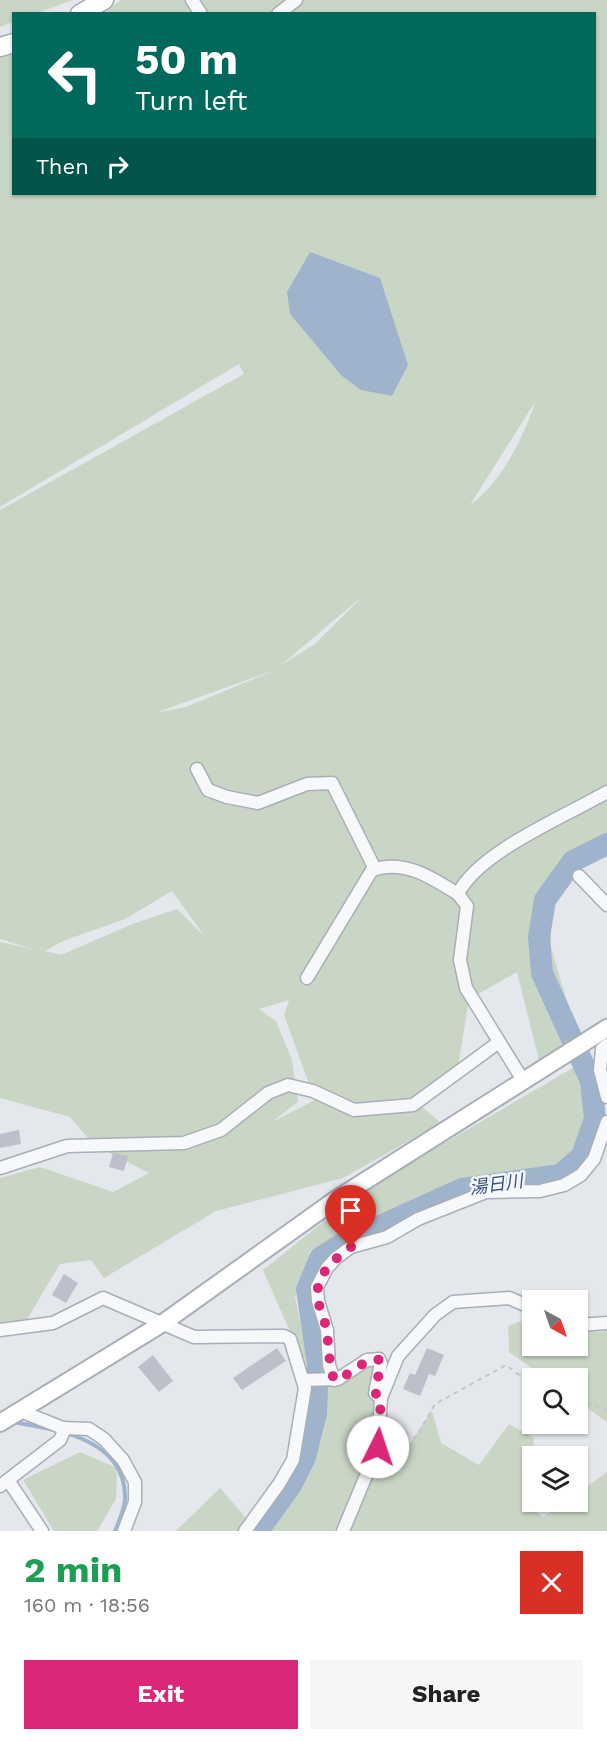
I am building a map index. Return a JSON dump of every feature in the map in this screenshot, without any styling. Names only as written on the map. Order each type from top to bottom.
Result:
[{"type":"main road","points":[[83,12],[104,0]]},
{"type":"street","points":[[281,12],[296,0]]},
{"type":"street","points":[[197,769],[208,790],[227,797],[258,803],[307,784],[332,783],[375,869]]},
{"type":"street","points":[[458,894],[463,884],[490,857],[607,792]]},
{"type":"street","points":[[307,978],[375,869],[389,865],[410,869],[436,880],[458,894],[467,906],[460,960],[466,988],[499,1042],[530,1079]]},
{"type":"street","points":[[579,876],[607,905]]},
{"type":"street","points":[[0,1423],[163,1323],[335,1200],[530,1079],[607,1028]]},
{"type":"street","points":[[0,1168],[67,1146],[184,1143],[221,1130],[268,1093],[288,1085],[313,1091],[354,1110],[412,1105],[499,1042]]},
{"type":"street","points":[[607,1045],[602,1049],[600,1070],[607,1097]]},
{"type":"street","points":[[334,1380],[317,1287],[327,1268],[336,1258],[351,1247],[387,1237],[418,1219],[486,1192],[540,1191],[564,1185],[581,1174],[594,1159],[607,1122]]},
{"type":"street","points":[[0,1329],[53,1323],[104,1298],[194,1337],[284,1336],[290,1339],[305,1388],[293,1460],[279,1484],[245,1531]]},
{"type":"street","points":[[343,1531],[378,1447],[381,1398],[398,1356],[435,1315],[453,1302],[509,1298],[522,1304]]},
{"type":"street","points":[[588,1324],[607,1323]]},
{"type":"street","points":[[303,1380],[334,1380],[350,1373],[367,1360],[378,1359],[381,1363],[375,1393],[381,1398]]},
{"type":"street","points":[[20,1411],[38,1420],[65,1428],[89,1429],[104,1439],[123,1460],[135,1482],[135,1502],[124,1531]]},
{"type":"street","points":[[42,1531],[4,1483],[60,1440],[65,1428]]},
{"type":"path","points":[[378,1447],[390,1449],[407,1447],[421,1429],[435,1404],[506,1365],[522,1377]]},
{"type":"path","points":[[588,1403],[607,1410]]},
{"type":"green space","points":[[0,0],[73,0],[40,12],[12,12],[12,22],[0,27]]},
{"type":"green space","points":[[121,0],[607,0],[607,853],[573,861],[551,892],[551,947],[577,1036],[539,1060],[517,972],[469,999],[457,1073],[421,1106],[441,1123],[343,1178],[216,1211],[104,1278],[91,1260],[60,1264],[26,1321],[0,1325],[0,1178],[40,1167],[113,1192],[149,1173],[94,1145],[70,1117],[0,1098],[0,942],[33,949],[0,939],[0,510],[244,374],[239,364],[0,507],[0,49],[12,45],[12,195],[596,195],[596,12],[105,12]],"holes":[[[535,402],[518,445],[510,458],[492,484],[470,505]],[[364,595],[315,644],[281,665]],[[273,671],[186,707],[155,713]],[[172,891],[205,937],[177,909],[130,925],[61,955],[45,951],[63,941],[125,919]],[[289,1000],[284,1015],[315,1100],[272,1122],[298,1102],[292,1060],[276,1021],[259,1009]]]},
{"type":"green space","points":[[576,1066],[586,1105],[581,1141],[556,1171],[490,1179],[428,1196],[369,1220],[310,1251],[295,1297],[311,1372],[306,1368],[263,1270],[361,1192]]},
{"type":"green space","points":[[522,1321],[522,1356],[588,1356],[588,1329],[600,1332],[607,1330],[607,1422],[588,1408],[588,1368],[532,1368],[509,1352],[508,1326]]},
{"type":"green space","points":[[376,1364],[376,1450],[408,1447],[432,1410],[441,1443],[479,1465],[509,1424],[522,1431],[522,1434],[534,1438],[533,1446],[522,1446],[522,1512],[538,1512],[543,1517],[550,1512],[588,1512],[588,1486],[607,1472],[607,1531],[272,1531],[277,1523],[321,1385]]},
{"type":"green space","points":[[80,1452],[117,1468],[116,1499],[97,1531],[54,1531],[23,1480]]},
{"type":"green space","points":[[220,1488],[245,1517],[238,1531],[176,1531]]},
{"type":"water","points":[[310,252],[380,278],[408,365],[392,396],[361,390],[341,375],[290,314],[287,292]]},
{"type":"building","points":[[19,1130],[21,1144],[0,1148],[0,1134]]},
{"type":"building","points":[[113,1153],[128,1156],[124,1171],[109,1167]]},
{"type":"building","points":[[64,1274],[78,1283],[66,1303],[52,1295]]},
{"type":"building","points":[[277,1348],[286,1361],[242,1390],[233,1378]]},
{"type":"building","points":[[427,1348],[444,1355],[435,1376],[429,1374],[420,1396],[403,1389],[410,1373],[415,1375]]},
{"type":"building","points":[[153,1355],[173,1381],[159,1392],[138,1367]]},
{"type":"waterway","name":"湯日川","points":[[258,1531],[291,1485],[305,1457],[316,1413],[318,1364],[307,1290],[320,1258],[347,1241],[462,1189],[560,1175],[582,1156],[595,1119],[591,1081],[542,973],[539,937],[545,900],[573,861],[607,844]]},
{"type":"waterway","points":[[13,1422],[49,1429],[85,1440],[101,1449],[113,1461],[122,1476],[125,1496],[115,1531]]},
{"type":"route","points":[[351,1247],[327,1268],[317,1287],[318,1301],[327,1330],[329,1365],[334,1380],[350,1373],[367,1360],[378,1359],[381,1363],[375,1386],[375,1393],[381,1398],[378,1447]]}]
